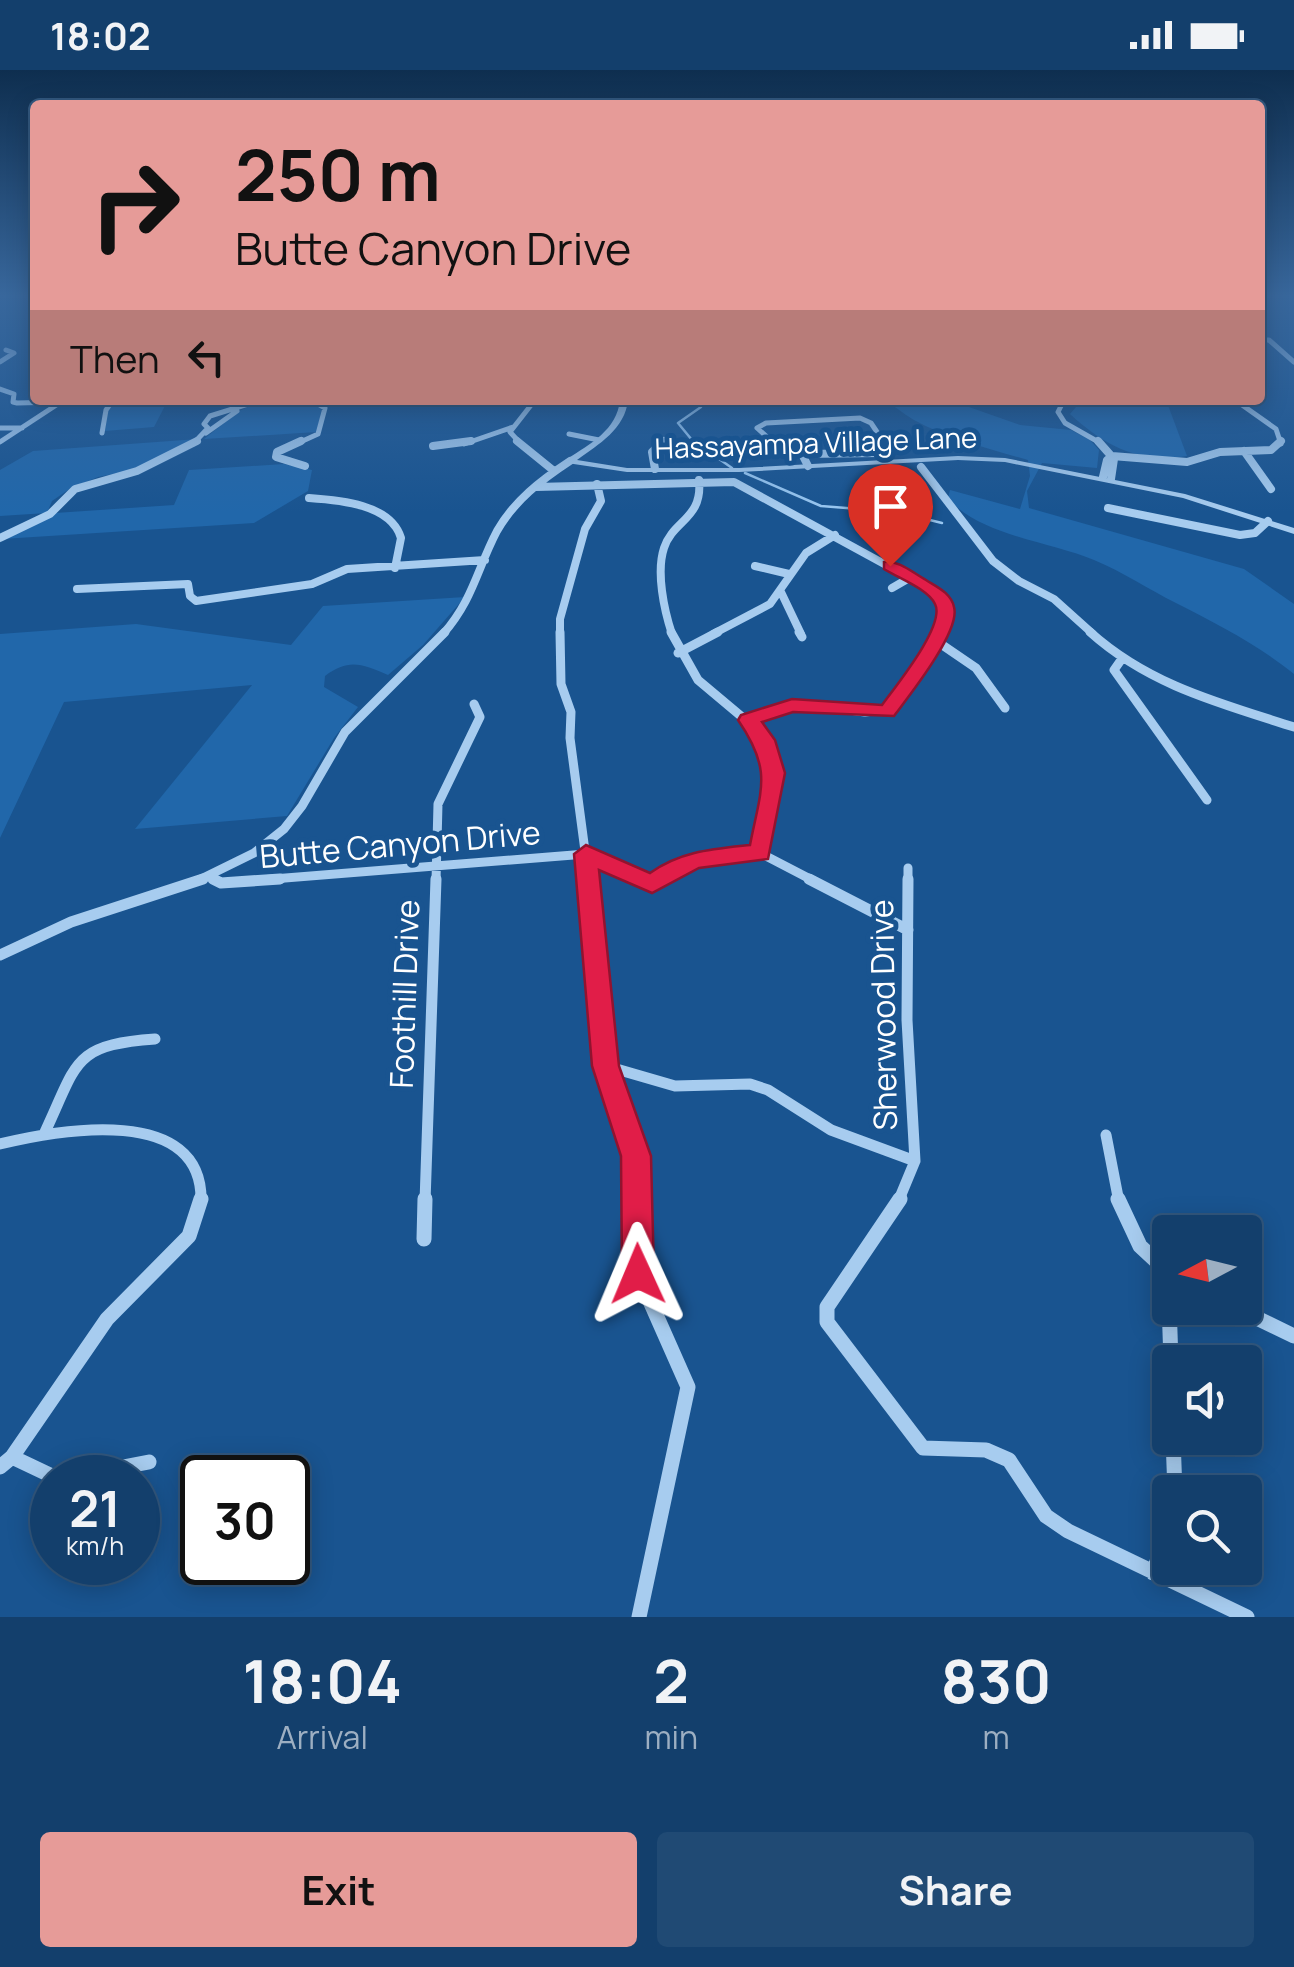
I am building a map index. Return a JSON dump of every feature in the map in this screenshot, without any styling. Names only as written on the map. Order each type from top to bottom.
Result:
[{"type":"street","points":[[0,389],[14,394],[13,402],[30,402]]},
{"type":"street","points":[[0,442],[56,405]]},
{"type":"street","points":[[102,433],[110,405]]},
{"type":"street","points":[[206,434],[205,418],[249,405]]},
{"type":"street","points":[[306,466],[283,460],[276,452],[318,434],[325,408],[320,405]]},
{"type":"street","points":[[531,405],[511,436],[554,471]]},
{"type":"street","points":[[0,967],[3,953],[76,919],[210,877],[268,842],[299,812],[342,736],[369,703],[453,622],[469,601],[502,524],[516,502],[616,425],[625,405]]},
{"type":"street","points":[[1062,405],[1058,412],[1065,423],[1093,436],[1110,461],[1107,478]]},
{"type":"street","points":[[1242,405],[1283,438],[1294,440]]},
{"type":"street","points":[[0,538],[50,514],[56,502],[74,489],[134,472],[158,457],[188,448],[240,409]]},
{"type":"street","points":[[860,418],[871,423],[887,449],[839,456],[802,454],[784,451],[757,428],[766,423],[860,418]]},
{"type":"street","points":[[433,446],[457,446],[483,434],[514,427]]},
{"type":"street","points":[[0,428],[22,428]]},
{"type":"street","points":[[570,434],[599,440]]},
{"type":"street","points":[[1110,461],[1174,463],[1220,452],[1272,450],[1283,438]]},
{"type":"street","points":[[655,469],[652,452],[664,441]]},
{"type":"street","points":[[1244,451],[1271,488]]},
{"type":"street","points":[[802,454],[808,466]]},
{"type":"street","name":"Hassayampa Village Lane","points":[[570,461],[605,468],[655,469],[979,458],[1042,466],[1185,496],[1294,531]]},
{"type":"street","points":[[919,463],[921,474],[936,488],[943,504],[959,514],[999,566],[1054,599],[1121,660],[1180,691],[1294,727]]},
{"type":"street","points":[[534,487],[699,480],[744,485],[940,596],[946,608],[935,640],[887,712],[792,705],[748,720]]},
{"type":"street","points":[[699,480],[701,498],[696,508],[664,546],[670,627],[678,653],[710,692],[748,720],[765,740],[774,773],[760,853],[908,930]]},
{"type":"street","points":[[598,484],[602,501],[585,529],[560,619],[561,684],[570,712],[606,1066],[636,1156],[638,1274],[688,1387],[639,1617]]},
{"type":"street","points":[[309,498],[344,501],[397,528],[401,540],[395,568]]},
{"type":"street","points":[[1108,508],[1240,535],[1255,534],[1268,522]]},
{"type":"street","points":[[678,653],[770,604],[806,552],[834,535]]},
{"type":"street","points":[[77,590],[188,584],[190,596],[196,601],[215,600],[312,584],[347,569],[485,560]]},
{"type":"street","points":[[755,566],[789,574]]},
{"type":"street","points":[[892,588],[910,577]]},
{"type":"street","points":[[780,590],[802,637]]},
{"type":"street","points":[[935,640],[952,648],[1000,694],[1005,708]]},
{"type":"street","points":[[1121,660],[1114,670],[1118,678],[1138,699],[1208,800]]},
{"type":"street","name":"Foothill Drive","points":[[424,1239],[435,867],[443,782],[468,746],[480,716],[474,704]]},
{"type":"street","name":"Butte Canyon Drive","points":[[210,877],[221,883],[239,882],[586,854],[652,884],[678,865],[760,853]]},
{"type":"street","name":"Sherwood Drive","points":[[908,868],[907,1020],[915,1160]]},
{"type":"street","points":[[45,1132],[79,1066],[92,1050],[116,1042],[154,1040]]},
{"type":"street","points":[[606,1066],[675,1086],[750,1084],[768,1090],[831,1130],[915,1160],[904,1193],[827,1307],[834,1335],[923,1448],[986,1450],[1009,1460],[1046,1516],[1068,1531],[1152,1572]]},
{"type":"street","points":[[0,1144],[45,1132],[112,1130],[162,1136],[189,1158],[202,1183],[198,1220],[184,1244],[125,1297],[73,1362],[6,1462],[30,1469]]},
{"type":"street","points":[[1106,1135],[1117,1205],[1126,1227],[1152,1261]]},
{"type":"street","points":[[1262,1321],[1294,1336]]},
{"type":"street","points":[[1180,1585],[1247,1617]]},
{"type":"shaded area","points":[[112,405],[165,405],[154,427],[105,431]]},
{"type":"shaded area","points":[[252,405],[322,408],[317,432],[204,439]]},
{"type":"shaded area","points":[[890,405],[963,405],[1020,425],[1071,430],[1090,440],[1099,450],[1097,468],[1042,463],[1027,491],[1029,508],[1244,569],[1294,604],[1294,674],[1236,635],[1115,570],[996,529],[961,511],[948,498],[950,490],[1020,509],[1030,476],[1028,460],[941,433]]},
{"type":"shaded area","points":[[1078,405],[1168,405],[1187,456],[1153,457],[1123,450],[1070,414]]},
{"type":"shaded area","points":[[198,439],[133,470],[98,477],[71,488],[52,501],[47,513],[0,516],[0,470],[33,451]]},
{"type":"shaded area","points":[[284,464],[312,470],[308,491],[254,523],[2,539],[55,513],[174,505],[189,470]]},
{"type":"shaded area","points":[[465,597],[423,645],[388,675],[349,665],[325,676],[324,687],[358,707],[334,738],[287,816],[135,829],[252,685],[64,702],[0,838],[0,634],[136,624],[291,645],[323,606]]},
{"type":"waterway","points":[[701,405],[678,423],[692,440],[732,468]]},
{"type":"waterway","points":[[745,473],[821,506],[897,512],[942,523]]},
{"type":"route","points":[[638,1274],[636,1156],[606,1066],[586,854],[644,884],[652,884],[678,865],[760,853],[772,802],[774,773],[765,740],[748,720],[792,705],[887,712],[920,666],[944,622],[947,614],[940,596],[890,566]]}]
